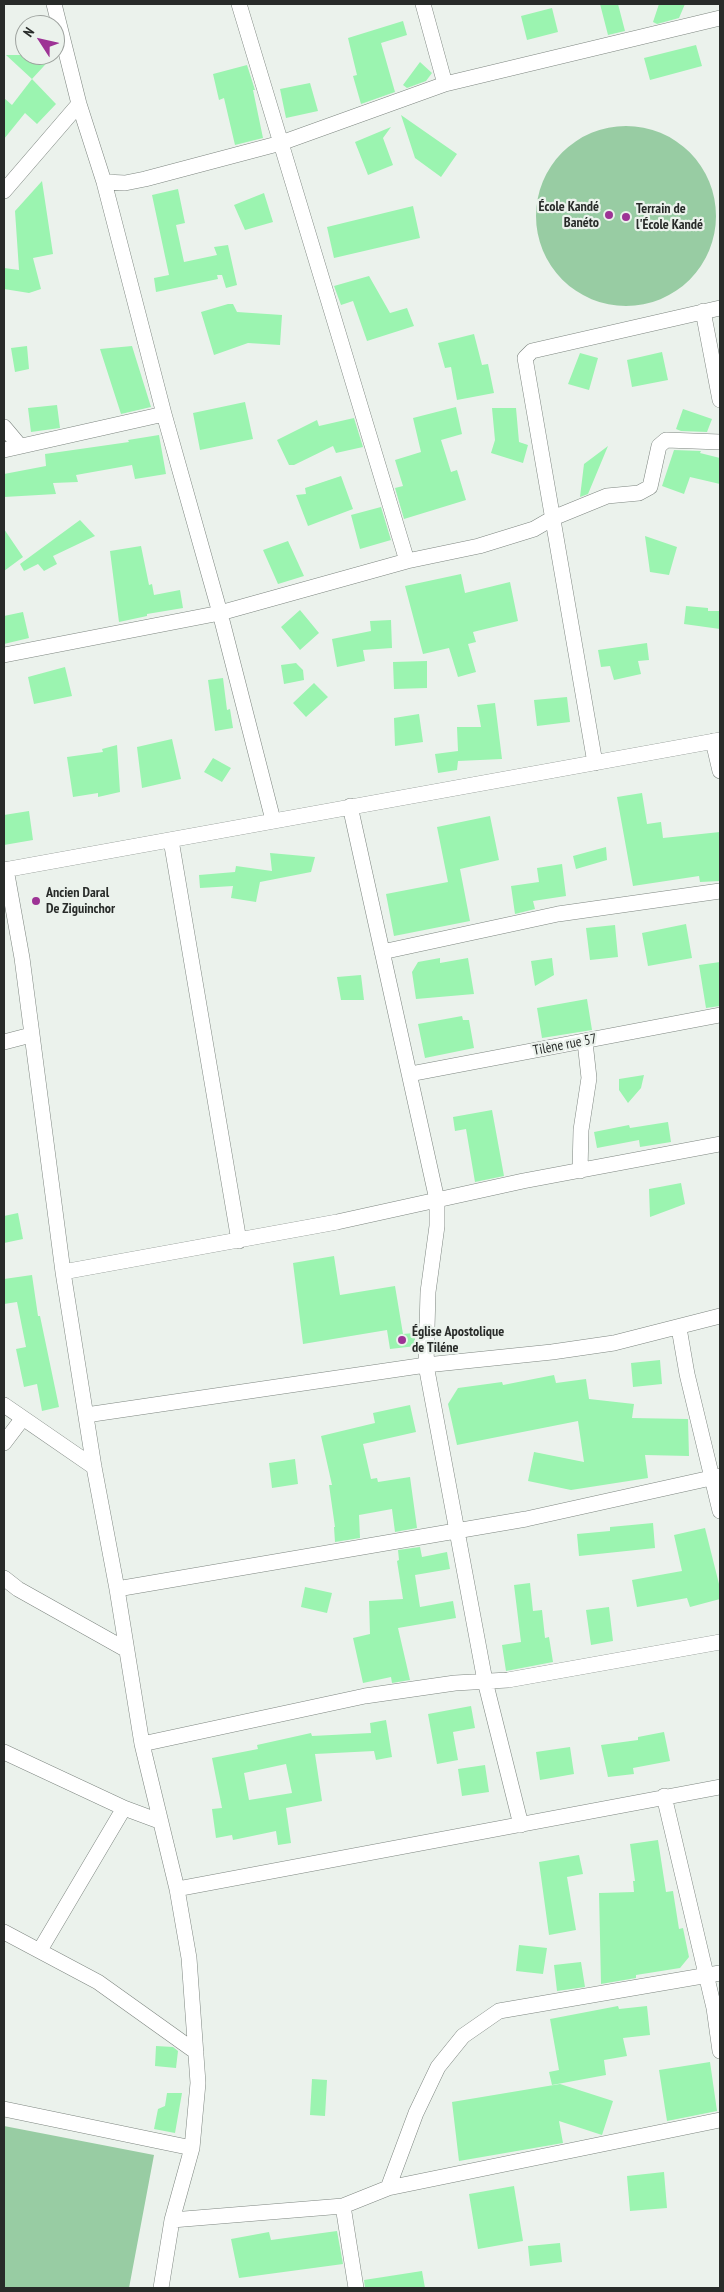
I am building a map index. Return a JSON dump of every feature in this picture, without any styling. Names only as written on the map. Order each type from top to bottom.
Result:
[{"type":"street","points":[[54,4],[79,104],[104,182],[164,414],[220,612],[273,820]]},
{"type":"street","points":[[238,4],[406,561]]},
{"type":"street","points":[[423,4],[445,84]]},
{"type":"street","points":[[104,182],[125,182],[145,179],[281,143],[445,84],[720,18]]},
{"type":"street","points":[[4,191],[79,104]]},
{"type":"street","points":[[595,763],[525,360],[532,351],[720,308]]},
{"type":"street","points":[[703,311],[720,400]]},
{"type":"street","points":[[4,450],[164,414]]},
{"type":"street","points":[[4,427],[20,446]]},
{"type":"street","points":[[4,655],[220,612],[406,561],[498,542],[534,529],[553,518],[607,496],[639,493],[650,487],[659,446],[666,440],[720,442]]},
{"type":"street","points":[[161,2288],[172,2220],[192,2148],[198,2083],[189,1958],[177,1889],[159,1821],[142,1744],[125,1649],[117,1589],[94,1467],[63,1272],[22,958],[5,870],[717,740],[720,771]]},
{"type":"street","points":[[350,806],[437,1200],[437,1226],[428,1292],[426,1365],[485,1681],[521,1825]]},
{"type":"street","points":[[171,840],[239,1241]]},
{"type":"street","points":[[382,952],[558,914],[720,891]]},
{"type":"street","name":"Tilène rue 57","points":[[410,1074],[720,1015]]},
{"type":"street","points":[[4,1042],[31,1035]]},
{"type":"street","points":[[580,1171],[581,1130],[589,1078],[585,1042]]},
{"type":"street","points":[[63,1272],[239,1241],[523,1181],[720,1144]]},
{"type":"street","points":[[86,1415],[426,1365],[579,1348],[679,1328],[720,1316]]},
{"type":"street","points":[[679,1328],[687,1374],[717,1477],[720,1511]]},
{"type":"street","points":[[4,1405],[94,1467]]},
{"type":"street","points":[[4,1443],[23,1418]]},
{"type":"street","points":[[117,1589],[526,1519],[717,1477]]},
{"type":"street","points":[[4,1578],[18,1589],[125,1649]]},
{"type":"street","points":[[142,1744],[365,1696],[455,1683],[508,1680],[720,1642]]},
{"type":"street","points":[[4,1752],[124,1808],[159,1821]]},
{"type":"street","points":[[177,1889],[720,1787]]},
{"type":"street","points":[[664,1796],[713,1974],[720,2051]]},
{"type":"street","points":[[40,1950],[124,1808]]},
{"type":"street","points":[[4,1932],[98,1982],[196,2052]]},
{"type":"street","points":[[388,2188],[416,2113],[438,2066],[462,2036],[499,2010],[713,1974]]},
{"type":"street","points":[[4,2109],[192,2148]]},
{"type":"street","points":[[172,2220],[343,2206],[388,2188],[720,2120]]},
{"type":"street","points":[[343,2206],[356,2288]]},
{"type":"green space","name":"Terrain de l'École Kandé","points":[[626,126],[660,133],[676,141],[695,159],[701,166],[712,190],[716,216],[709,250],[701,266],[683,285],[676,291],[652,302],[626,306],[592,299],[576,291],[557,273],[551,266],[540,242],[536,216],[543,182],[551,166],[569,147],[576,141],[600,130]]},
{"type":"green space","points":[[4,2126],[154,2155],[129,2288],[4,2288]]},
{"type":"building","points":[[600,4],[618,4],[625,31],[608,35]]},
{"type":"building","points":[[659,4],[685,4],[679,18],[657,24],[653,22]]},
{"type":"building","points":[[552,8],[558,32],[527,40],[521,16]]},
{"type":"building","points":[[403,21],[407,35],[381,43],[395,92],[361,104],[353,76],[357,75],[348,38]]},
{"type":"building","points":[[696,45],[702,66],[650,80],[644,58]]},
{"type":"building","points":[[6,55],[15,55],[15,63]]},
{"type":"building","points":[[420,62],[432,73],[426,81],[407,88],[403,85]]},
{"type":"building","points":[[17,65],[45,65],[32,79]]},
{"type":"building","points":[[247,65],[255,90],[253,90],[263,138],[235,145],[224,98],[219,100],[213,74]]},
{"type":"building","points":[[32,79],[56,104],[37,124],[25,113],[4,139],[4,98],[12,105]]},
{"type":"building","points":[[310,83],[318,111],[286,118],[280,89]]},
{"type":"building","points":[[401,115],[457,154],[441,177],[415,158]]},
{"type":"building","points":[[391,127],[383,138],[393,165],[368,175],[355,142]]},
{"type":"building","points":[[42,181],[53,254],[33,258],[41,289],[29,293],[4,289],[4,268],[19,270],[15,211]]},
{"type":"building","points":[[178,189],[185,223],[176,225],[184,262],[217,255],[214,247],[228,245],[237,285],[226,288],[222,275],[217,275],[218,279],[156,292],[154,278],[169,275],[152,195]]},
{"type":"building","points":[[264,193],[273,222],[245,230],[234,205]]},
{"type":"building","points":[[413,206],[420,238],[334,258],[327,227]]},
{"type":"building","points":[[369,276],[390,313],[407,308],[414,326],[367,341],[353,301],[341,305],[334,286]]},
{"type":"building","points":[[233,304],[237,312],[282,315],[280,345],[248,343],[214,355],[201,312]]},
{"type":"building","points":[[474,334],[482,365],[488,364],[494,393],[457,400],[451,367],[445,368],[438,343]]},
{"type":"building","points":[[27,346],[29,369],[15,372],[11,348]]},
{"type":"building","points":[[132,346],[151,407],[121,414],[100,349]]},
{"type":"building","points":[[662,352],[668,380],[632,387],[627,360]]},
{"type":"building","points":[[580,353],[598,358],[589,390],[568,384]]},
{"type":"building","points":[[245,402],[253,439],[200,450],[193,413]]},
{"type":"building","points":[[57,405],[60,428],[31,432],[28,408]]},
{"type":"building","points":[[456,407],[462,434],[441,440],[451,472],[457,470],[466,500],[404,519],[395,488],[403,486],[395,460],[421,452],[413,418]]},
{"type":"building","points":[[492,408],[516,408],[519,442],[528,445],[523,463],[491,453],[495,440]]},
{"type":"building","points":[[683,409],[712,419],[707,432],[681,431],[676,429]]},
{"type":"building","points":[[354,418],[363,447],[336,453],[333,446],[294,465],[289,465],[277,440],[317,420],[319,426]]},
{"type":"building","points":[[159,435],[166,474],[135,479],[132,465],[76,475],[78,482],[53,483],[56,494],[4,497],[4,474],[46,466],[45,454],[129,442],[128,440]]},
{"type":"building","points":[[608,446],[588,494],[580,497],[584,464]]},
{"type":"building","points":[[674,450],[701,451],[700,453],[720,458],[720,484],[690,477],[684,494],[662,486]]},
{"type":"building","points":[[341,476],[353,509],[308,526],[296,495],[306,494],[305,488]]},
{"type":"building","points":[[381,507],[391,540],[360,549],[351,515]]},
{"type":"building","points":[[80,520],[95,536],[53,556],[57,564],[44,571],[38,564],[24,571],[20,564]]},
{"type":"building","points":[[4,529],[23,557],[4,571]]},
{"type":"building","points":[[645,536],[677,547],[669,575],[650,572]]},
{"type":"building","points":[[288,541],[304,576],[278,584],[263,550]]},
{"type":"building","points":[[141,546],[149,585],[152,584],[154,595],[180,590],[183,608],[147,614],[147,616],[119,622],[110,551]]},
{"type":"building","points":[[461,574],[465,593],[510,582],[518,621],[473,632],[476,642],[468,644],[476,672],[458,677],[449,648],[423,654],[405,586]]},
{"type":"building","points":[[686,606],[708,608],[708,611],[720,611],[720,629],[684,624]]},
{"type":"building","points":[[300,610],[319,633],[300,650],[281,627]]},
{"type":"building","points":[[23,612],[29,638],[4,644],[4,616]]},
{"type":"building","points":[[391,620],[392,648],[363,650],[365,661],[337,667],[332,639],[371,631],[370,621]]},
{"type":"building","points":[[647,643],[649,660],[638,661],[641,674],[614,680],[610,666],[601,667],[598,650]]},
{"type":"building","points":[[427,661],[427,688],[394,689],[393,662]]},
{"type":"building","points":[[296,663],[303,670],[304,680],[284,684],[281,665]]},
{"type":"building","points":[[65,667],[72,696],[34,704],[28,677]]},
{"type":"building","points":[[223,678],[227,710],[230,709],[233,728],[215,731],[208,680]]},
{"type":"building","points":[[314,683],[328,697],[306,717],[293,703]]},
{"type":"building","points":[[567,697],[570,722],[537,726],[534,700]]},
{"type":"building","points":[[495,703],[502,759],[458,761],[457,770],[438,773],[435,754],[458,751],[457,727],[481,727],[477,705]]},
{"type":"building","points":[[419,714],[423,742],[395,746],[394,718]]},
{"type":"building","points":[[172,739],[181,779],[142,788],[137,747]]},
{"type":"building","points":[[117,745],[120,792],[98,797],[98,793],[73,797],[67,757],[103,752],[102,749]]},
{"type":"building","points":[[213,758],[231,768],[222,782],[204,772]]},
{"type":"building","points":[[642,793],[647,824],[661,822],[663,838],[720,832],[720,881],[700,882],[699,876],[633,886],[617,797]]},
{"type":"building","points":[[29,811],[33,840],[4,845],[4,815]]},
{"type":"building","points":[[490,816],[499,860],[460,869],[470,921],[394,936],[386,894],[448,882],[437,827]]},
{"type":"building","points":[[606,847],[607,860],[576,869],[573,856]]},
{"type":"building","points":[[270,853],[315,857],[311,872],[260,882],[256,902],[231,898],[233,886],[200,888],[199,875],[235,872],[236,866],[272,871]]},
{"type":"building","points":[[562,864],[566,896],[533,901],[535,909],[515,914],[511,886],[539,882],[537,868]]},
{"type":"building","points":[[686,924],[692,958],[648,966],[642,933]]},
{"type":"building","points":[[615,925],[618,957],[590,960],[586,928]]},
{"type":"building","points":[[440,958],[440,963],[468,958],[474,994],[416,999],[412,972],[418,962]]},
{"type":"building","points":[[552,958],[554,975],[535,986],[531,961]]},
{"type":"building","points":[[720,962],[720,1006],[706,1008],[699,965]]},
{"type":"building","points":[[361,975],[364,1000],[341,1000],[337,977]]},
{"type":"building","points":[[587,999],[592,1030],[542,1038],[537,1008]]},
{"type":"building","points":[[462,1016],[463,1020],[469,1020],[474,1048],[425,1058],[418,1024]]},
{"type":"building","points":[[644,1075],[641,1088],[628,1103],[619,1090],[619,1079]]},
{"type":"building","points":[[492,1110],[504,1176],[475,1182],[466,1129],[455,1131],[453,1117]]},
{"type":"building","points":[[668,1122],[671,1142],[640,1147],[639,1140],[597,1148],[594,1132],[629,1125],[630,1128]]},
{"type":"building","points":[[681,1183],[685,1204],[650,1217],[649,1189]]},
{"type":"building","points":[[18,1213],[23,1239],[4,1243],[4,1216]]},
{"type":"building","points":[[334,1256],[340,1295],[395,1286],[403,1334],[414,1333],[416,1346],[390,1349],[387,1330],[303,1344],[293,1263]]},
{"type":"building","points":[[32,1275],[38,1316],[40,1316],[59,1407],[42,1411],[37,1384],[24,1387],[16,1349],[26,1347],[17,1302],[4,1304],[4,1279]]},
{"type":"building","points":[[660,1360],[662,1384],[633,1387],[631,1363]]},
{"type":"building","points":[[554,1375],[556,1383],[586,1379],[589,1399],[634,1404],[632,1418],[688,1419],[689,1456],[645,1455],[648,1478],[571,1490],[528,1481],[534,1452],[584,1462],[578,1421],[457,1445],[448,1404],[458,1388],[502,1382],[503,1385]]},
{"type":"building","points":[[410,1405],[416,1432],[363,1444],[371,1479],[377,1478],[378,1482],[410,1477],[417,1528],[395,1532],[392,1509],[359,1515],[360,1538],[335,1542],[335,1527],[329,1485],[332,1485],[321,1436],[375,1423],[373,1413]]},
{"type":"building","points":[[295,1459],[298,1484],[272,1488],[269,1463]]},
{"type":"building","points":[[653,1523],[655,1548],[579,1556],[577,1534],[610,1531],[610,1527]]},
{"type":"building","points":[[705,1528],[720,1588],[720,1599],[690,1607],[687,1598],[637,1607],[632,1580],[682,1571],[674,1535]]},
{"type":"building","points":[[420,1547],[422,1557],[447,1552],[450,1569],[415,1575],[420,1607],[453,1601],[456,1618],[398,1628],[410,1680],[392,1683],[391,1677],[363,1683],[353,1638],[370,1634],[369,1601],[403,1599],[397,1561],[399,1560],[398,1550]]},
{"type":"building","points":[[530,1583],[533,1611],[542,1610],[545,1638],[549,1637],[553,1662],[506,1671],[502,1645],[521,1642],[514,1585]]},
{"type":"building","points":[[305,1587],[332,1593],[327,1613],[301,1607]]},
{"type":"building","points":[[609,1607],[613,1641],[591,1645],[586,1610]]},
{"type":"building","points":[[471,1706],[475,1728],[453,1732],[458,1760],[437,1764],[428,1714]]},
{"type":"building","points":[[386,1720],[392,1757],[376,1760],[374,1751],[315,1754],[322,1801],[286,1808],[291,1843],[278,1845],[276,1831],[233,1840],[232,1835],[216,1838],[212,1809],[222,1808],[212,1758],[258,1749],[257,1745],[311,1733],[312,1736],[371,1733],[370,1723]],"holes":[[[286,1764],[292,1793],[249,1800],[244,1773]]]},
{"type":"building","points":[[664,1732],[670,1761],[633,1768],[634,1774],[608,1777],[601,1745],[638,1740],[638,1737]]},
{"type":"building","points":[[570,1747],[574,1774],[540,1780],[536,1752]]},
{"type":"building","points":[[485,1765],[489,1792],[462,1796],[458,1769]]},
{"type":"building","points":[[658,1840],[666,1892],[673,1891],[679,1929],[683,1928],[689,1957],[680,1968],[636,1975],[636,1978],[601,1984],[599,1893],[634,1892],[633,1881],[635,1881],[630,1844]]},
{"type":"building","points":[[579,1855],[583,1874],[567,1877],[576,1930],[549,1935],[539,1862]]},
{"type":"building","points":[[519,1945],[547,1948],[543,1974],[516,1971]]},
{"type":"building","points":[[581,1962],[585,1987],[557,1991],[554,1965]]},
{"type":"building","points":[[618,2006],[619,2009],[647,2006],[650,2035],[623,2038],[627,2056],[604,2060],[606,2075],[552,2085],[549,2072],[559,2070],[550,2019]]},
{"type":"building","points":[[156,2046],[173,2047],[178,2051],[176,2068],[155,2066]]},
{"type":"building","points":[[710,2062],[717,2111],[667,2121],[659,2070]]},
{"type":"building","points":[[312,2079],[327,2080],[325,2116],[310,2115]]},
{"type":"building","points":[[560,2084],[613,2101],[602,2135],[559,2121],[563,2143],[459,2161],[452,2102]]},
{"type":"building","points":[[167,2093],[182,2093],[175,2133],[154,2129],[158,2109],[165,2106]]},
{"type":"building","points":[[664,2172],[667,2208],[630,2211],[627,2176]]},
{"type":"building","points":[[514,2186],[523,2241],[478,2249],[469,2194]]},
{"type":"building","points":[[337,2231],[343,2264],[239,2278],[231,2239],[269,2232],[271,2240]]},
{"type":"building","points":[[560,2243],[562,2262],[530,2266],[528,2246]]},
{"type":"building","points":[[422,2271],[425,2288],[365,2288],[364,2280]]},
{"type":"place","name":"École Kandé Banéto","points":[[609,215]]},
{"type":"place","name":"Terrain de l'École Kandé","points":[[626,217]]},
{"type":"place","name":"Ancien Daral De Ziguinchor","points":[[36,901]]},
{"type":"place","name":"Église Apostolique de Tiléne","points":[[402,1340]]}]
